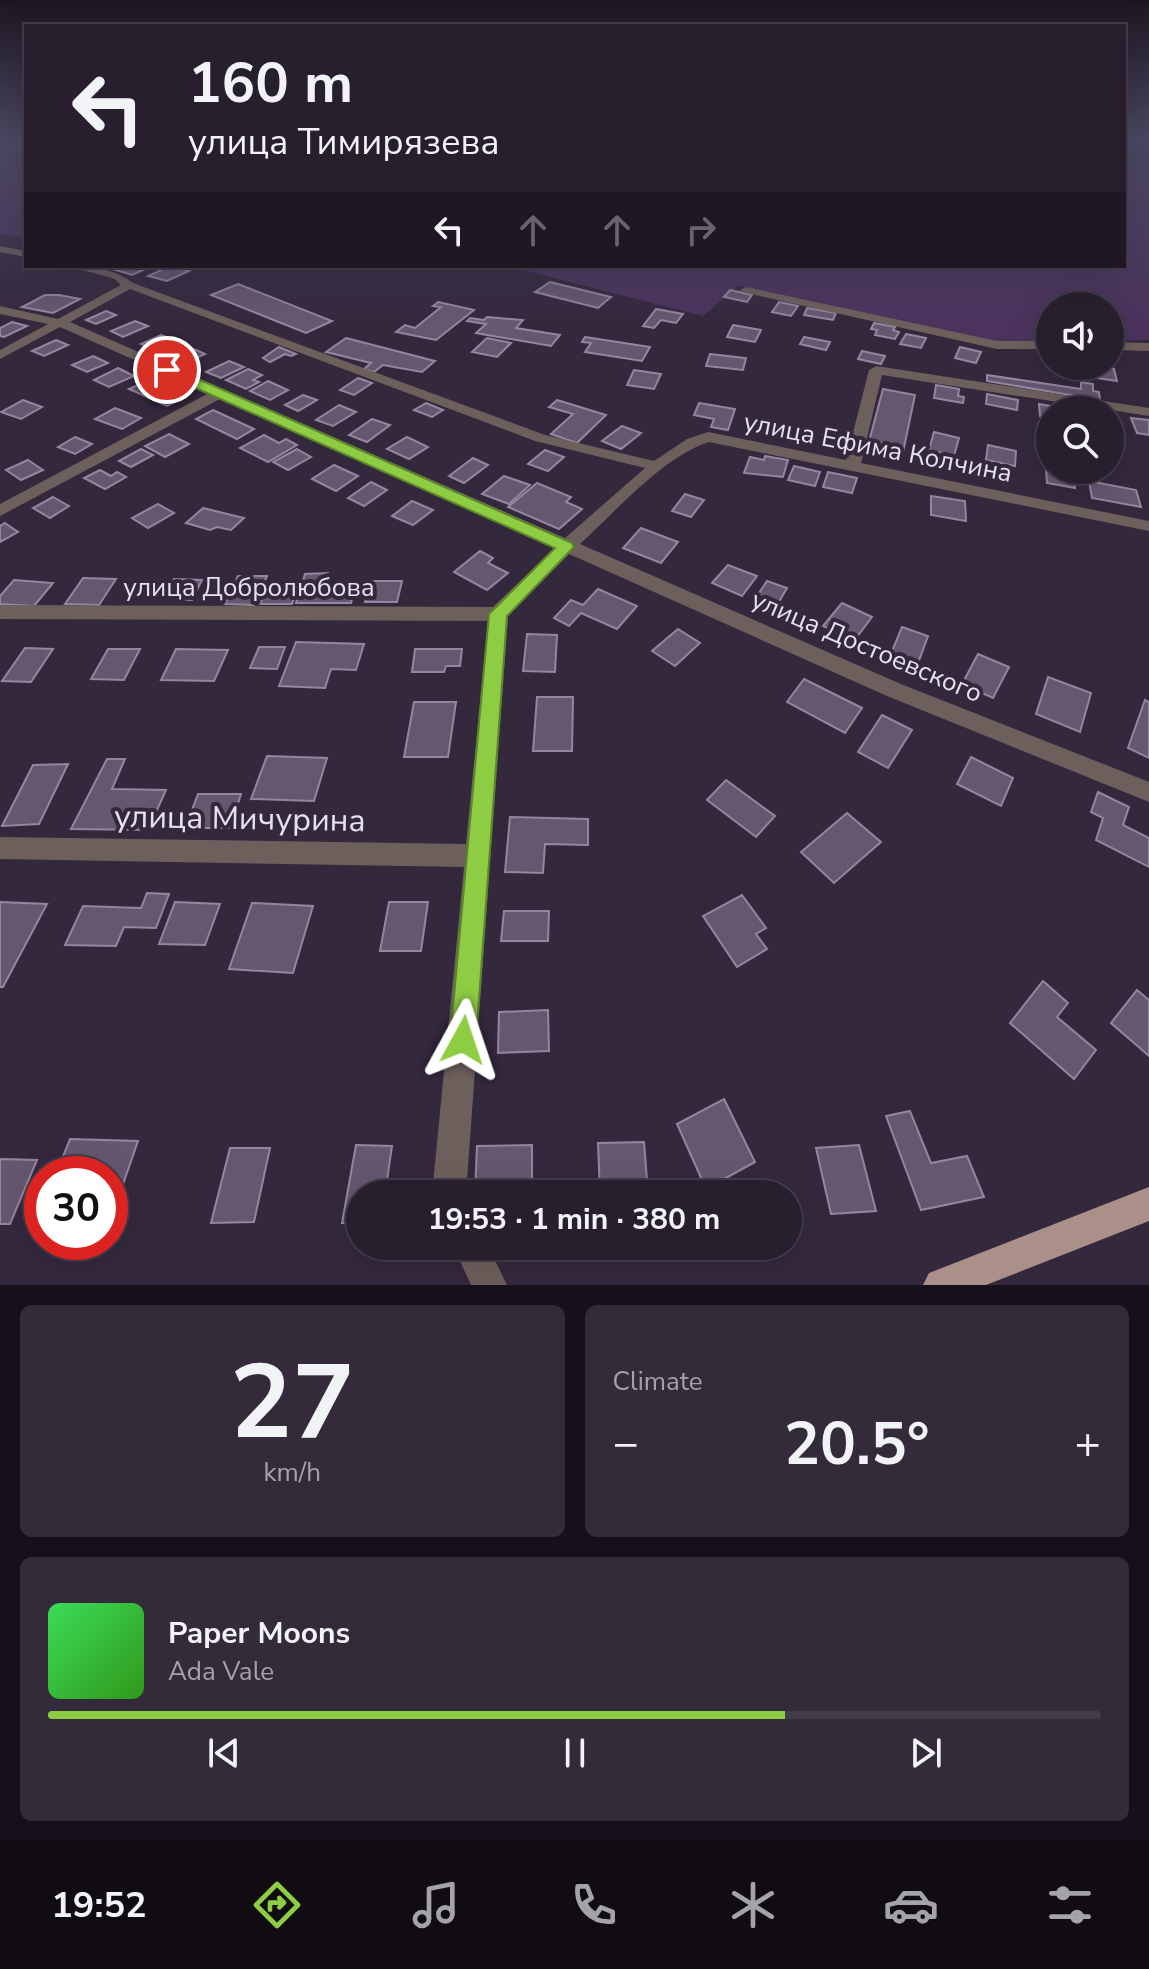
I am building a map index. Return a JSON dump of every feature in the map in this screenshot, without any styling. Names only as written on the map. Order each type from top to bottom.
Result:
[{"type":"main road","points":[[941,1285],[1149,1204]]},
{"type":"street","points":[[0,249],[24,254]]},
{"type":"street","points":[[83,268],[119,277],[129,285],[540,438],[657,466]]},
{"type":"street","points":[[0,355],[129,285]]},
{"type":"street","points":[[746,290],[997,345],[1036,345]]},
{"type":"street","name":"улица Достоевского","points":[[0,310],[61,323],[894,690],[1149,792]]},
{"type":"street","points":[[1124,346],[1149,347]]},
{"type":"street","points":[[853,465],[876,370],[1149,412]]},
{"type":"street","points":[[0,511],[220,393]]},
{"type":"street","name":"улица Ефима Колчина","points":[[657,466],[692,442],[708,437],[1149,526]]},
{"type":"street","points":[[450,1180],[498,614],[566,547],[657,466]]},
{"type":"street","name":"улица Добролюбова","points":[[0,612],[498,614]]},
{"type":"street","name":"улица Мичурина","points":[[0,848],[479,856]]},
{"type":"street","points":[[477,1260],[489,1285]]},
{"type":"shaded area","points":[[0,201],[24,201],[24,238],[0,233]]},
{"type":"shaded area","points":[[1126,201],[1149,201],[1149,340],[1124,341],[1124,292],[1036,292],[1036,342],[986,343],[738,286],[703,316],[515,268],[1126,268]]},
{"type":"building","points":[[109,268],[148,268],[132,275]]},
{"type":"building","points":[[166,268],[189,271],[167,281],[148,276]]},
{"type":"building","points":[[550,282],[611,297],[598,308],[535,292]]},
{"type":"building","points":[[238,284],[332,321],[306,333],[211,295]]},
{"type":"building","points":[[730,290],[752,295],[747,302],[724,297]]},
{"type":"building","points":[[45,295],[80,299],[53,313],[22,307]]},
{"type":"building","points":[[438,302],[474,310],[436,340],[396,332],[405,325],[415,328],[441,307],[433,306]]},
{"type":"building","points":[[779,302],[798,306],[791,316],[772,312]]},
{"type":"building","points":[[807,308],[836,313],[833,320],[804,315]]},
{"type":"building","points":[[656,309],[683,314],[676,323],[661,320],[654,328],[643,326]]},
{"type":"building","points":[[106,311],[116,315],[96,324],[86,320]]},
{"type":"building","points":[[487,317],[523,320],[516,328],[560,335],[551,346],[476,333],[486,324],[467,321]]},
{"type":"building","points":[[135,321],[148,326],[123,337],[111,331]]},
{"type":"building","points":[[12,322],[27,326],[0,336],[0,328]]},
{"type":"building","points":[[874,323],[895,327],[893,330],[899,332],[895,339],[875,335],[877,330],[871,329]]},
{"type":"building","points":[[733,325],[761,330],[755,342],[727,337]]},
{"type":"building","points":[[906,334],[926,338],[921,348],[900,344]]},
{"type":"building","points":[[161,335],[175,340],[155,350],[141,344]]},
{"type":"building","points":[[585,337],[650,347],[642,361],[585,352],[591,343],[582,342]]},
{"type":"building","points":[[804,337],[830,342],[826,350],[800,344]]},
{"type":"building","points":[[346,338],[435,361],[422,372],[383,365],[374,372],[364,369],[371,363],[326,352]]},
{"type":"building","points":[[487,338],[511,343],[497,357],[472,352]]},
{"type":"building","points":[[56,340],[68,345],[44,356],[32,351]]},
{"type":"building","points":[[185,345],[205,354],[186,363],[165,354]]},
{"type":"building","points":[[279,347],[296,354],[285,354],[270,362],[263,358]]},
{"type":"building","points":[[960,347],[981,352],[976,363],[955,358]]},
{"type":"building","points":[[862,351],[885,356],[881,364],[858,359]]},
{"type":"building","points":[[710,354],[746,358],[743,370],[706,366]]},
{"type":"building","points":[[93,356],[108,363],[87,372],[72,365]]},
{"type":"building","points":[[229,361],[244,367],[221,378],[206,372]]},
{"type":"building","points":[[118,368],[134,376],[109,387],[94,380]]},
{"type":"building","points":[[248,369],[262,375],[253,380],[259,382],[246,389],[226,380]]},
{"type":"building","points":[[634,370],[661,374],[654,389],[627,385]]},
{"type":"building","points":[[987,375],[1081,389],[1081,382],[1093,384],[1093,391],[1099,392],[1100,396],[1076,396],[987,381]]},
{"type":"building","points":[[358,378],[372,383],[354,395],[340,390]]},
{"type":"building","points":[[147,381],[185,397],[167,406],[129,389]]},
{"type":"building","points":[[268,381],[288,390],[270,400],[250,391]]},
{"type":"building","points":[[936,385],[959,389],[958,396],[964,397],[963,403],[934,398]]},
{"type":"building","points":[[883,389],[915,395],[902,457],[867,449]]},
{"type":"building","points":[[987,394],[1018,400],[1017,410],[986,404]]},
{"type":"building","points":[[303,395],[317,400],[298,411],[285,405]]},
{"type":"building","points":[[23,400],[42,407],[21,419],[1,412]]},
{"type":"building","points":[[557,400],[606,415],[577,443],[551,434],[573,414],[549,407]]},
{"type":"building","points":[[426,403],[443,410],[432,417],[414,410]]},
{"type":"building","points":[[699,403],[735,409],[728,430],[711,427],[714,419],[694,415]]},
{"type":"building","points":[[339,405],[356,412],[333,426],[316,420]]},
{"type":"building","points":[[115,408],[141,418],[122,429],[95,419]]},
{"type":"building","points":[[213,410],[254,429],[237,439],[196,419]]},
{"type":"building","points":[[1131,418],[1149,420],[1149,435],[1137,433]]},
{"type":"building","points":[[372,419],[390,425],[367,442],[349,435]]},
{"type":"building","points":[[622,426],[641,433],[621,449],[602,441]]},
{"type":"building","points":[[934,432],[959,438],[954,456],[929,450]]},
{"type":"building","points":[[169,434],[189,444],[165,457],[145,446]]},
{"type":"building","points":[[264,435],[279,443],[286,439],[297,445],[268,462],[240,448]]},
{"type":"building","points":[[75,437],[92,444],[75,454],[58,447]]},
{"type":"building","points":[[407,437],[428,447],[409,459],[387,449]]},
{"type":"building","points":[[988,445],[1016,451],[1015,466],[986,460]]},
{"type":"building","points":[[141,449],[153,455],[131,467],[119,461]]},
{"type":"building","points":[[297,449],[311,457],[288,470],[273,462]]},
{"type":"building","points":[[545,450],[564,457],[548,471],[528,464]]},
{"type":"building","points":[[765,456],[788,460],[783,477],[744,473],[750,457],[764,460]]},
{"type":"building","points":[[473,458],[488,465],[464,483],[449,476]]},
{"type":"building","points":[[28,460],[43,470],[21,480],[6,470]]},
{"type":"building","points":[[334,465],[358,476],[336,491],[312,479]]},
{"type":"building","points":[[794,466],[820,472],[815,486],[788,480]]},
{"type":"building","points":[[100,470],[111,476],[117,472],[126,477],[105,489],[84,478]]},
{"type":"building","points":[[828,472],[857,478],[852,493],[823,487]]},
{"type":"building","points":[[504,476],[530,485],[509,504],[482,494]]},
{"type":"building","points":[[371,482],[387,490],[364,506],[348,498]]},
{"type":"building","points":[[537,483],[571,497],[566,502],[582,509],[559,529],[508,507]]},
{"type":"building","points":[[1053,484],[1074,484],[1075,488]]},
{"type":"building","points":[[1090,484],[1105,484],[1136,490],[1141,507],[1092,498]]},
{"type":"building","points":[[685,494],[704,500],[691,517],[672,511]]},
{"type":"building","points":[[931,496],[965,501],[966,521],[931,515]]},
{"type":"building","points":[[53,497],[69,506],[50,518],[33,508]]},
{"type":"building","points":[[412,501],[433,510],[413,525],[392,516]]},
{"type":"building","points":[[158,504],[174,513],[148,528],[132,518]]},
{"type":"building","points":[[203,508],[244,518],[231,530],[217,527],[210,530],[186,523]]},
{"type":"building","points":[[5,523],[18,532],[0,542],[0,526]]},
{"type":"building","points":[[641,528],[678,542],[661,563],[623,548]]},
{"type":"building","points":[[480,551],[493,558],[488,563],[508,573],[487,590],[454,572]]},
{"type":"building","points":[[728,565],[757,576],[742,596],[712,583]]},
{"type":"building","points":[[328,573],[324,588],[355,587],[351,603],[296,603],[305,574]]},
{"type":"building","points":[[238,576],[267,576],[254,605],[225,604]]},
{"type":"building","points":[[83,578],[116,579],[99,605],[65,604]]},
{"type":"building","points":[[174,579],[202,580],[192,600],[162,598]]},
{"type":"building","points":[[14,580],[53,583],[34,606],[0,604],[0,596]]},
{"type":"building","points":[[370,581],[402,581],[397,602],[365,602]]},
{"type":"building","points":[[767,581],[787,588],[776,607],[755,599]]},
{"type":"building","points":[[266,588],[298,588],[292,604],[260,604]]},
{"type":"building","points":[[598,589],[637,606],[617,629],[581,613],[569,626],[554,618],[571,600],[583,605]]},
{"type":"building","points":[[842,603],[872,617],[854,641],[823,626]]},
{"type":"building","points":[[902,627],[928,636],[917,666],[890,656]]},
{"type":"building","points":[[678,629],[700,643],[675,666],[652,651]]},
{"type":"building","points":[[527,634],[557,635],[555,672],[523,671]]},
{"type":"building","points":[[296,642],[364,644],[356,670],[331,669],[325,688],[279,686]]},
{"type":"building","points":[[259,647],[285,647],[277,669],[250,668]]},
{"type":"building","points":[[25,648],[53,649],[31,682],[2,681]]},
{"type":"building","points":[[108,649],[140,649],[124,680],[91,679]]},
{"type":"building","points":[[176,649],[228,650],[214,681],[161,680]]},
{"type":"building","points":[[415,649],[462,649],[460,666],[446,666],[444,672],[412,672]]},
{"type":"building","points":[[978,654],[1009,667],[993,698],[962,684]]},
{"type":"building","points":[[1048,677],[1091,693],[1080,732],[1036,714]]},
{"type":"building","points":[[804,679],[862,708],[845,733],[787,702]]},
{"type":"building","points":[[537,697],[573,697],[572,751],[533,751]]},
{"type":"building","points":[[1145,700],[1149,702],[1149,758],[1128,748]]},
{"type":"building","points":[[414,702],[456,702],[448,757],[404,757]]},
{"type":"building","points":[[882,715],[912,730],[888,768],[858,752]]},
{"type":"building","points":[[267,756],[327,758],[314,801],[251,799]]},
{"type":"building","points":[[971,757],[1013,778],[1001,806],[957,784]]},
{"type":"building","points":[[107,759],[125,759],[112,789],[166,790],[148,830],[71,829]]},
{"type":"building","points":[[68,764],[39,824],[2,826],[33,765]]},
{"type":"building","points":[[726,780],[775,816],[756,837],[707,800]]},
{"type":"building","points":[[1098,792],[1129,807],[1123,825],[1149,838],[1149,867],[1096,840],[1103,818],[1091,812]]},
{"type":"building","points":[[198,794],[241,794],[230,828],[185,828]]},
{"type":"building","points":[[847,813],[881,842],[834,883],[801,852]]},
{"type":"building","points":[[510,817],[588,819],[588,845],[545,844],[543,873],[505,872]]},
{"type":"building","points":[[147,893],[169,894],[156,928],[124,927],[116,946],[65,945],[83,906],[141,908]]},
{"type":"building","points":[[742,895],[766,928],[756,934],[767,949],[737,967],[703,916]]},
{"type":"building","points":[[0,902],[47,904],[3,987],[0,987]]},
{"type":"building","points":[[175,902],[220,904],[205,945],[159,944]]},
{"type":"building","points":[[389,902],[428,902],[421,951],[380,951]]},
{"type":"building","points":[[252,903],[313,906],[293,973],[229,969]]},
{"type":"building","points":[[504,911],[549,911],[548,941],[501,941]]},
{"type":"building","points":[[1043,981],[1068,1003],[1057,1017],[1096,1050],[1074,1079],[1010,1023]]},
{"type":"building","points":[[1137,990],[1149,1000],[1149,1056],[1111,1023]]},
{"type":"building","points":[[548,1010],[549,1051],[498,1053],[499,1012]]},
{"type":"building","points":[[724,1099],[755,1162],[722,1180],[702,1180],[677,1124]]},
{"type":"building","points":[[910,1111],[931,1163],[967,1156],[984,1197],[921,1210],[886,1116]]},
{"type":"building","points":[[70,1139],[138,1141],[128,1170],[128,1156],[63,1156]]},
{"type":"building","points":[[644,1142],[647,1180],[599,1180],[598,1143]]},
{"type":"building","points":[[356,1145],[392,1146],[387,1180],[350,1180]]},
{"type":"building","points":[[532,1145],[532,1180],[476,1180],[477,1146]]},
{"type":"building","points":[[859,1145],[876,1211],[831,1214],[816,1148]]},
{"type":"building","points":[[230,1148],[270,1148],[254,1222],[211,1223]]},
{"type":"building","points":[[0,1159],[24,1160],[24,1191],[10,1224],[0,1224]]},
{"type":"building","points":[[346,1201],[346,1223],[342,1223]]},
{"type":"route","points":[[167,370],[566,547],[498,614],[463,1040]]}]
